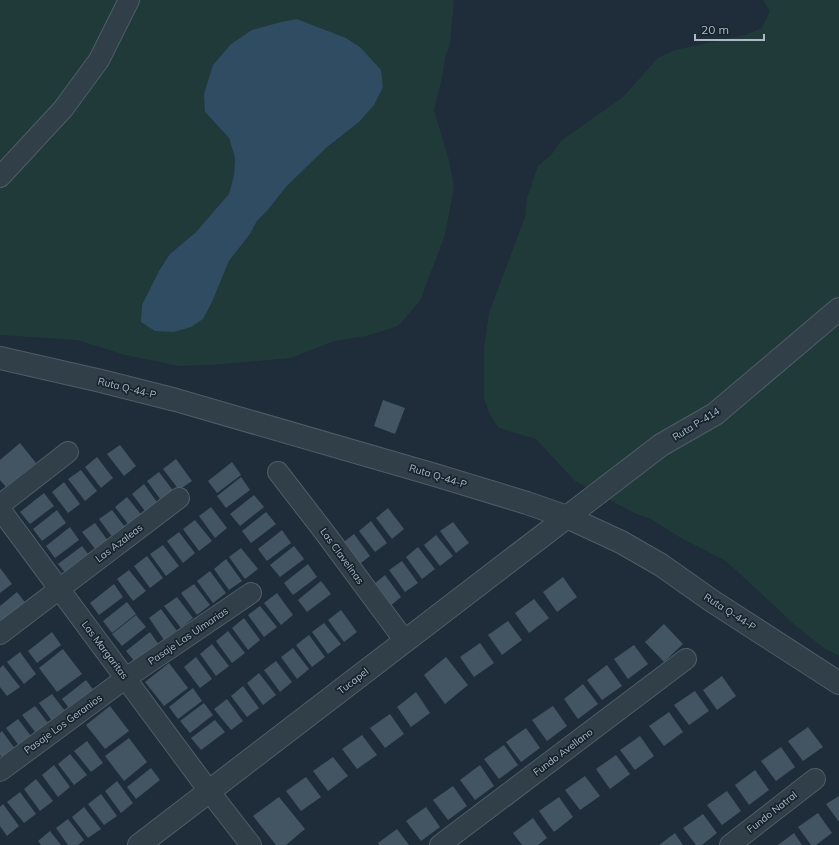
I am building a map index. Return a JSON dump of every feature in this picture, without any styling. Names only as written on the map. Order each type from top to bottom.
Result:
[{"type":"street","points":[[0,176],[63,109],[99,60],[129,0]]},
{"type":"street","name":"Ruta P-414","points":[[567,517],[661,445],[716,414],[839,309]]},
{"type":"street","name":"Ruta Q-44-P","points":[[0,358],[176,400],[435,475],[567,517],[621,542],[661,565],[712,601],[839,683]]},
{"type":"street","points":[[0,505],[68,452]]},
{"type":"street","name":"Las Clavelinas","points":[[278,472],[405,641]]},
{"type":"street","name":"Las Azaleas","points":[[0,634],[179,498]]},
{"type":"street","name":"Las Margaritas","points":[[0,509],[209,791],[251,845]]},
{"type":"street","name":"Tucapel","points":[[139,845],[567,517]]},
{"type":"street","name":"Pasaje Las Ulmarias","points":[[126,678],[251,593]]},
{"type":"street","name":"Fundo Avellano","points":[[440,845],[686,660]]},
{"type":"street","name":"Pasaje Los Geranios","points":[[0,770],[126,678]]},
{"type":"street","name":"Fundo Natral","points":[[730,845],[815,779]]},
{"type":"green space","points":[[0,0],[454,0],[450,44],[445,58],[442,78],[434,110],[449,160],[454,188],[445,235],[420,301],[398,326],[366,336],[334,341],[291,358],[211,365],[179,366],[125,355],[77,340],[0,335]],"holes":[[[297,19],[346,38],[360,47],[359,122],[326,148],[286,187],[257,221],[250,234],[229,261],[212,302],[170,254],[196,232],[218,208],[229,194],[234,175],[235,158],[229,138],[205,112]]]},
{"type":"green space","points":[[763,0],[839,0],[839,656],[824,648],[797,627],[726,561],[681,538],[651,519],[634,513],[575,481],[536,439],[499,428],[490,415],[484,398],[484,348],[489,313],[525,217],[527,198],[538,166],[551,155],[562,140],[623,97],[658,58],[675,50],[745,35],[762,28],[770,11]]},
{"type":"water","points":[[297,19],[346,38],[360,47],[381,70],[383,87],[374,105],[359,122],[326,148],[286,187],[257,221],[250,234],[229,261],[212,302],[203,319],[191,327],[174,332],[155,331],[141,322],[142,305],[159,271],[170,254],[196,232],[229,194],[234,175],[235,158],[229,138],[205,112],[204,94],[213,65],[231,44],[252,30]]},
{"type":"building","points":[[383,400],[405,408],[395,434],[374,426]]},
{"type":"building","points":[[20,443],[36,463],[6,487],[0,480],[0,460]]},
{"type":"building","points":[[120,445],[136,466],[124,476],[107,454]]},
{"type":"building","points":[[97,457],[113,478],[101,488],[85,467]]},
{"type":"building","points":[[176,459],[192,481],[179,490],[163,469]]},
{"type":"building","points":[[232,462],[241,475],[217,493],[208,481]]},
{"type":"building","points":[[81,470],[97,491],[85,501],[68,479]]},
{"type":"building","points":[[159,472],[175,493],[163,503],[147,481]]},
{"type":"building","points":[[241,477],[250,490],[226,508],[217,496]]},
{"type":"building","points":[[64,482],[80,504],[68,513],[52,492]]},
{"type":"building","points":[[144,484],[160,506],[148,515],[132,494]]},
{"type":"building","points":[[44,493],[54,506],[30,524],[20,512]]},
{"type":"building","points":[[254,495],[264,507],[240,526],[230,514]]},
{"type":"building","points":[[127,497],[144,518],[131,528],[115,507]]},
{"type":"building","points":[[211,507],[227,528],[215,538],[199,516]]},
{"type":"building","points":[[388,508],[404,529],[392,539],[376,518]]},
{"type":"building","points":[[57,510],[66,523],[42,541],[33,529]]},
{"type":"building","points":[[112,510],[128,531],[115,541],[99,519]]},
{"type":"building","points":[[266,512],[276,524],[251,543],[242,531]]},
{"type":"building","points":[[195,520],[212,541],[199,551],[183,529]]},
{"type":"building","points":[[371,521],[387,543],[375,552],[359,531]]},
{"type":"building","points":[[453,522],[469,543],[456,553],[440,531]]},
{"type":"building","points":[[95,523],[111,545],[99,554],[82,532]]},
{"type":"building","points":[[70,527],[79,540],[55,558],[46,546]]},
{"type":"building","points":[[282,530],[291,543],[267,561],[258,549]]},
{"type":"building","points":[[179,532],[195,553],[183,563],[167,541]]},
{"type":"building","points":[[354,534],[370,556],[357,566],[341,544]]},
{"type":"building","points":[[436,535],[453,556],[440,566],[424,545]]},
{"type":"building","points":[[163,545],[179,566],[166,576],[150,554]]},
{"type":"building","points":[[82,546],[91,558],[68,576],[58,564]]},
{"type":"building","points":[[294,546],[304,559],[280,577],[270,565]]},
{"type":"building","points":[[418,547],[435,569],[422,579],[406,557]]},
{"type":"building","points":[[241,548],[258,569],[245,579],[229,557]]},
{"type":"building","points":[[147,556],[163,578],[150,588],[134,566]]},
{"type":"building","points":[[226,559],[242,581],[229,590],[214,569]]},
{"type":"building","points":[[402,561],[418,583],[405,592],[389,570]]},
{"type":"building","points":[[308,564],[317,577],[293,595],[284,583]]},
{"type":"building","points":[[0,568],[12,584],[0,593]]},
{"type":"building","points":[[129,570],[146,591],[133,601],[117,579]]},
{"type":"building","points":[[210,571],[226,593],[213,603],[197,581]]},
{"type":"building","points":[[385,575],[401,597],[389,607],[373,585]]},
{"type":"building","points":[[563,577],[577,597],[557,612],[543,592]]},
{"type":"building","points":[[321,581],[331,594],[307,612],[298,600]]},
{"type":"building","points":[[114,584],[123,597],[99,615],[90,603]]},
{"type":"building","points":[[194,584],[210,605],[197,615],[181,593]]},
{"type":"building","points":[[17,592],[27,605],[3,623],[0,620],[0,606]]},
{"type":"building","points":[[277,593],[293,615],[281,625],[264,603]]},
{"type":"building","points":[[177,597],[193,618],[181,628],[164,606]]},
{"type":"building","points":[[534,599],[549,618],[529,633],[515,613]]},
{"type":"building","points":[[127,602],[136,614],[112,633],[103,621]]},
{"type":"building","points":[[260,606],[277,627],[264,637],[248,615]]},
{"type":"building","points":[[161,609],[177,631],[164,640],[149,618]]},
{"type":"building","points":[[341,610],[357,632],[344,642],[328,620]]},
{"type":"building","points":[[136,615],[146,627],[122,646],[112,634]]},
{"type":"building","points":[[244,618],[260,640],[248,650],[232,628]]},
{"type":"building","points":[[508,621],[522,640],[502,655],[488,635]]},
{"type":"building","points":[[324,623],[341,644],[328,654],[312,632]]},
{"type":"building","points":[[664,624],[683,644],[664,662],[645,642]]},
{"type":"building","points":[[228,631],[245,653],[232,663],[216,641]]},
{"type":"building","points":[[52,632],[61,645],[37,663],[28,651]]},
{"type":"building","points":[[150,632],[159,645],[136,663],[126,651]]},
{"type":"building","points":[[309,635],[325,657],[312,667],[296,645]]},
{"type":"building","points":[[480,643],[494,663],[474,677],[460,657]]},
{"type":"building","points":[[212,644],[229,666],[216,676],[200,654]]},
{"type":"building","points":[[634,645],[648,664],[628,679],[614,659]]},
{"type":"building","points":[[293,648],[309,669],[297,679],[281,657]]},
{"type":"building","points":[[63,649],[82,674],[57,692],[39,668]]},
{"type":"building","points":[[20,652],[36,674],[24,684],[7,662]]},
{"type":"building","points":[[196,657],[212,679],[200,688],[184,667]]},
{"type":"building","points":[[446,657],[468,685],[445,704],[424,675]]},
{"type":"building","points":[[276,661],[292,682],[280,692],[264,670]]},
{"type":"building","points":[[169,663],[188,688],[164,706],[145,682]]},
{"type":"building","points":[[3,665],[20,687],[7,696],[0,687],[0,668]]},
{"type":"building","points":[[607,665],[622,686],[602,700],[587,680]]},
{"type":"building","points":[[259,673],[276,695],[263,705],[247,683]]},
{"type":"building","points":[[722,676],[736,696],[717,710],[703,690]]},
{"type":"building","points":[[86,680],[95,692],[71,711],[62,699]]},
{"type":"building","points":[[583,684],[598,704],[578,719],[564,699]]},
{"type":"building","points":[[243,686],[259,708],[247,717],[231,696]]},
{"type":"building","points":[[193,688],[202,701],[178,719],[169,707]]},
{"type":"building","points":[[695,691],[709,711],[689,725],[674,705]]},
{"type":"building","points":[[416,692],[430,713],[411,727],[397,707]]},
{"type":"building","points":[[52,694],[68,715],[55,725],[39,703]]},
{"type":"building","points":[[227,699],[243,721],[231,730],[214,709]]},
{"type":"building","points":[[204,703],[213,715],[190,733],[180,721]]},
{"type":"building","points":[[35,706],[51,727],[39,737],[22,715]]},
{"type":"building","points":[[110,706],[129,731],[105,749],[86,725]]},
{"type":"building","points":[[553,706],[567,726],[547,741],[532,720]]},
{"type":"building","points":[[669,712],[683,732],[664,746],[649,726]]},
{"type":"building","points":[[390,714],[404,734],[385,748],[370,728]]},
{"type":"building","points":[[18,719],[34,740],[22,750],[6,728]]},
{"type":"building","points":[[215,720],[225,732],[201,750],[191,738]]},
{"type":"building","points":[[808,727],[823,747],[803,761],[788,741]]},
{"type":"building","points":[[526,728],[540,748],[521,762],[506,742]]},
{"type":"building","points":[[2,731],[18,753],[6,762],[0,755],[0,733]]},
{"type":"building","points":[[362,735],[377,755],[357,769],[342,749]]},
{"type":"building","points":[[640,736],[654,756],[635,770],[620,750]]},
{"type":"building","points":[[129,738],[147,762],[124,781],[105,756]]},
{"type":"building","points":[[87,741],[103,763],[91,772],[74,751]]},
{"type":"building","points":[[504,745],[518,765],[499,779],[484,759]]},
{"type":"building","points":[[781,747],[795,767],[776,781],[761,761]]},
{"type":"building","points":[[70,754],[87,775],[74,785],[58,764]]},
{"type":"building","points":[[616,755],[630,774],[610,789],[596,769]]},
{"type":"building","points":[[333,757],[348,776],[328,791],[313,771]]},
{"type":"building","points":[[54,765],[70,787],[58,797],[42,775]]},
{"type":"building","points":[[480,765],[494,786],[475,800],[460,780]]},
{"type":"building","points":[[151,768],[160,780],[136,799],[127,787]]},
{"type":"building","points":[[755,770],[769,790],[749,805],[735,785]]},
{"type":"building","points":[[585,776],[600,796],[580,810],[565,790]]},
{"type":"building","points":[[306,777],[321,797],[301,811],[286,791]]},
{"type":"building","points":[[36,779],[53,801],[40,811],[24,789]]},
{"type":"building","points":[[117,781],[133,803],[121,813],[105,791]]},
{"type":"building","points":[[453,786],[467,806],[448,820],[433,800]]},
{"type":"building","points":[[727,791],[741,811],[722,825],[707,805]]},
{"type":"building","points":[[20,792],[36,814],[24,823],[7,802]]},
{"type":"building","points":[[101,794],[117,816],[104,825],[88,804]]},
{"type":"building","points":[[839,796],[839,822],[826,804]]},
{"type":"building","points":[[279,797],[305,829],[286,845],[276,845],[253,816]]},
{"type":"building","points":[[559,797],[573,817],[554,832],[539,811]]},
{"type":"building","points":[[3,804],[19,826],[7,836],[0,826],[0,807]]},
{"type":"building","points":[[84,807],[101,829],[88,838],[72,817]]},
{"type":"building","points":[[426,807],[440,827],[421,841],[406,821]]},
{"type":"building","points":[[818,813],[832,833],[816,845],[811,845],[798,827]]},
{"type":"building","points":[[703,814],[717,833],[702,845],[696,845],[683,828]]},
{"type":"building","points":[[533,818],[547,838],[538,845],[522,845],[513,833]]},
{"type":"building","points":[[68,819],[84,840],[78,845],[68,845],[56,828]]},
{"type":"building","points":[[397,829],[409,845],[379,845],[378,843]]},
{"type":"building","points":[[50,831],[61,845],[41,845],[38,841]]},
{"type":"building","points":[[675,833],[683,845],[659,845]]},
{"type":"building","points":[[794,833],[802,845],[778,845]]}]
